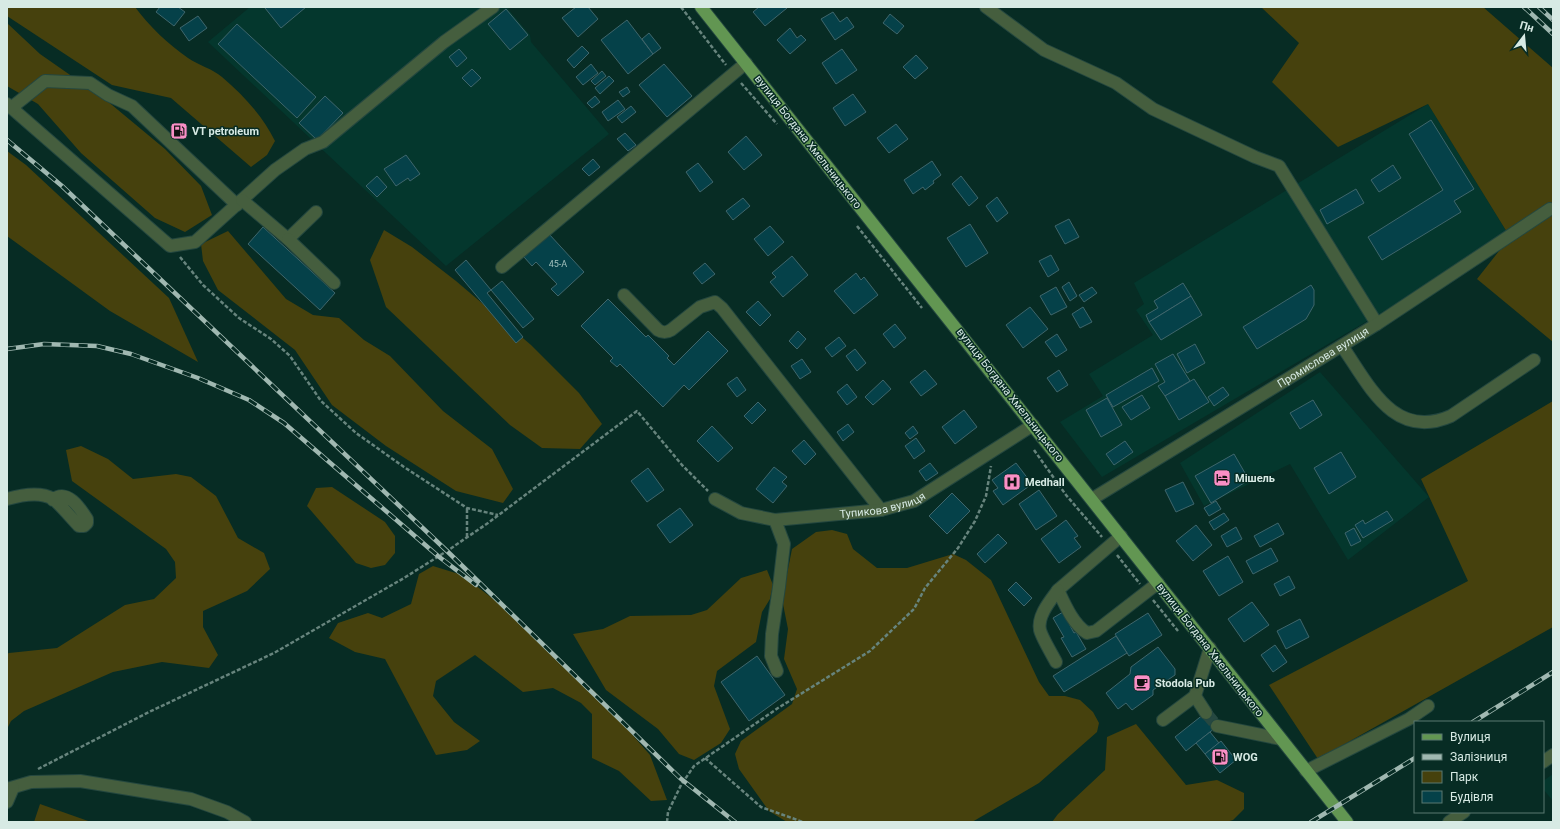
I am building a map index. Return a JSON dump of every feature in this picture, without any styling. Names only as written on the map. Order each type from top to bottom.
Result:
[{"type":"main road","name":"вулиця Богдана Хмельницького","points":[[701,7],[1122,536],[1347,822]]},
{"type":"street","points":[[334,283],[288,239],[239,202],[132,106],[108,95],[90,82],[45,81],[9,106],[170,246],[195,242],[239,202],[275,170],[305,149],[323,142],[444,42],[493,7]]},
{"type":"street","points":[[986,7],[1044,50],[1116,83],[1153,109],[1255,157],[1279,166],[1377,324]]},
{"type":"street","points":[[502,267],[746,63]]},
{"type":"street","name":"Промислова вулиця","points":[[1092,499],[1377,324],[1550,209]]},
{"type":"street","points":[[288,239],[316,212]]},
{"type":"street","points":[[624,295],[658,330],[662,332],[671,330],[700,307],[715,302],[722,308],[881,510]]},
{"type":"street","points":[[1342,346],[1377,397],[1387,408],[1400,416],[1422,422],[1437,421],[1451,416],[1534,360]]},
{"type":"street","name":"Тупикова вулиця","points":[[715,499],[741,513],[775,520],[881,510],[914,501],[1033,425]]},
{"type":"street","points":[[7,499],[28,495],[42,495],[53,500]]},
{"type":"street","points":[[775,520],[784,544],[772,634],[771,656],[778,671]]},
{"type":"street","points":[[1056,662],[1040,630],[1040,620],[1043,614],[1058,590],[1122,536]]},
{"type":"street","points":[[1058,590],[1067,608],[1082,630],[1087,633],[1096,631],[1158,583]]},
{"type":"street","points":[[1162,720],[1195,696],[1210,648]]},
{"type":"street","points":[[1195,696],[1206,713]]},
{"type":"street","points":[[1306,770],[1403,723],[1428,706]]},
{"type":"street","points":[[1217,726],[1281,739]]},
{"type":"street","points":[[1544,761],[1553,755]]},
{"type":"street","points":[[7,802],[10,788],[31,782],[80,781],[191,799],[227,812],[245,822]]},
{"type":"street","points":[[1449,822],[1462,813]]},
{"type":"path","points":[[170,246],[203,284],[234,313],[271,339],[290,356],[321,401],[356,433],[404,467],[467,508],[499,515]]},
{"type":"path","points":[[32,772],[149,712],[274,653],[448,552],[637,411],[682,465],[715,499]]},
{"type":"path","points":[[667,822],[668,812],[681,785],[694,766],[778,708],[870,651],[914,609],[925,588],[958,548],[975,521],[986,496],[989,474],[996,448]]},
{"type":"path","points":[[467,508],[467,538]]},
{"type":"path","points":[[705,758],[761,807],[803,822]]},
{"type":"shaded area","points":[[250,7],[510,7],[508,9],[530,35],[531,42],[609,134],[446,266],[208,42]]},
{"type":"shaded area","points":[[1428,104],[1510,237],[1102,477],[1060,422],[1103,396],[1089,374],[1153,335],[1136,310],[1144,304],[1134,283]]},
{"type":"shaded area","points":[[1320,372],[1429,497],[1348,560],[1290,464],[1204,506],[1180,463]]},
{"type":"shaded area","points":[[1553,774],[1553,801],[1544,790],[1544,780]]},
{"type":"green space","points":[[7,7],[135,7],[153,28],[173,47],[192,60],[218,74],[230,84],[252,106],[265,123],[275,141],[267,155],[251,167],[171,98],[112,85],[7,16]]},
{"type":"green space","points":[[1261,7],[1483,7],[1553,68],[1553,342],[1477,279],[1510,237],[1428,104],[1338,147],[1272,82],[1299,43]]},
{"type":"green space","points":[[7,23],[40,54],[106,100],[165,149],[201,186],[212,215],[185,232],[155,218],[81,153],[38,104],[7,86]]},
{"type":"green space","points":[[7,151],[26,165],[169,298],[198,362],[110,311],[7,236]]},
{"type":"green space","points":[[384,230],[412,247],[456,281],[531,345],[579,393],[602,424],[580,449],[542,448],[510,425],[386,307],[370,260]]},
{"type":"green space","points":[[228,231],[286,299],[313,315],[339,318],[364,340],[390,356],[443,411],[492,449],[513,489],[503,503],[456,491],[386,446],[332,405],[295,350],[218,290],[203,261],[201,244]]},
{"type":"green space","points":[[1553,401],[1553,627],[1318,759],[1269,685],[1468,581],[1421,479]]},
{"type":"green space","points":[[81,446],[108,459],[133,479],[176,474],[191,477],[216,496],[238,538],[264,553],[270,569],[247,591],[203,611],[203,627],[218,655],[209,668],[162,662],[113,672],[24,711],[11,721],[7,729],[7,654],[57,648],[125,605],[154,599],[176,578],[175,562],[166,549],[72,481],[66,450]]},
{"type":"green space","points":[[332,487],[385,522],[395,536],[395,553],[385,565],[371,568],[356,563],[307,506],[316,488]]},
{"type":"green space","points":[[832,530],[847,534],[853,549],[877,568],[907,568],[953,554],[966,560],[991,580],[1039,682],[1049,696],[1065,696],[1080,700],[1093,712],[1099,723],[1097,732],[1039,783],[972,822],[787,822],[769,811],[739,769],[735,754],[741,741],[792,704],[797,689],[784,659],[788,629],[782,599],[792,549],[816,532]]},
{"type":"green space","points":[[433,566],[462,575],[509,611],[596,693],[650,755],[667,800],[651,801],[619,771],[592,758],[592,714],[581,703],[553,688],[523,692],[475,655],[436,681],[433,696],[454,722],[480,741],[467,750],[436,755],[385,659],[355,652],[329,638],[338,623],[368,613],[382,618],[411,604],[419,574]]},
{"type":"green space","points":[[767,570],[773,585],[770,599],[762,612],[756,642],[717,671],[714,686],[730,729],[721,743],[694,760],[679,754],[658,729],[606,690],[573,634],[603,629],[630,616],[691,615],[707,610],[741,578]]},
{"type":"green space","points":[[1136,724],[1186,785],[1217,780],[1244,793],[1244,809],[1233,820],[1226,822],[1052,822],[1058,814],[1105,770],[1107,737]]},
{"type":"green space","points":[[40,804],[91,822],[34,822]]},
{"type":"building","points":[[160,7],[178,7],[185,12],[174,26],[156,12]]},
{"type":"building","points":[[306,7],[281,28],[265,8]]},
{"type":"building","points":[[576,7],[588,7],[598,19],[578,37],[562,18]]},
{"type":"building","points":[[759,7],[787,8],[765,26],[753,12]]},
{"type":"building","points":[[506,9],[528,35],[510,50],[488,24]]},
{"type":"building","points":[[833,12],[840,22],[847,17],[854,27],[835,40],[821,19]]},
{"type":"building","points":[[890,14],[904,26],[897,34],[883,23]]},
{"type":"building","points":[[198,16],[207,28],[189,41],[180,28]]},
{"type":"building","points":[[627,20],[653,54],[628,74],[601,40]]},
{"type":"building","points":[[237,24],[316,97],[297,118],[218,44]]},
{"type":"building","points":[[790,28],[797,38],[801,35],[806,40],[790,54],[777,40]]},
{"type":"building","points":[[649,33],[661,48],[653,54],[642,39]]},
{"type":"building","points":[[582,46],[589,53],[574,68],[567,60]]},
{"type":"building","points":[[459,49],[467,58],[457,67],[449,57]]},
{"type":"building","points":[[842,49],[857,70],[836,84],[822,63]]},
{"type":"building","points":[[916,55],[928,68],[915,79],[903,67]]},
{"type":"building","points":[[591,64],[598,73],[583,85],[576,77]]},
{"type":"building","points":[[664,64],[692,96],[667,117],[639,85]]},
{"type":"building","points":[[472,69],[481,78],[471,87],[462,78]]},
{"type":"building","points":[[602,71],[606,76],[595,85],[591,81]]},
{"type":"building","points":[[609,76],[614,81],[600,94],[595,88]]},
{"type":"building","points":[[627,87],[630,92],[623,97],[619,92]]},
{"type":"building","points":[[853,94],[866,112],[845,126],[833,108]]},
{"type":"building","points":[[325,96],[343,113],[317,140],[299,123]]},
{"type":"building","points":[[595,96],[600,102],[592,108],[587,103]]},
{"type":"building","points":[[618,100],[625,109],[608,121],[602,112]]},
{"type":"building","points":[[631,106],[636,112],[622,123],[617,117]]},
{"type":"building","points":[[1431,120],[1474,189],[1454,201],[1461,212],[1382,260],[1368,237],[1443,190],[1409,134]]},
{"type":"building","points":[[896,124],[908,139],[889,153],[877,138]]},
{"type":"building","points":[[625,133],[636,145],[628,151],[617,139]]},
{"type":"building","points":[[746,136],[762,155],[744,170],[728,152]]},
{"type":"building","points":[[406,155],[420,174],[410,181],[408,178],[396,186],[384,169]]},
{"type":"building","points":[[593,159],[600,167],[589,176],[582,169]]},
{"type":"building","points":[[932,161],[941,175],[925,190],[923,187],[913,194],[904,180]]},
{"type":"building","points":[[698,163],[713,182],[700,192],[686,172]]},
{"type":"building","points":[[1393,165],[1401,178],[1379,192],[1371,180]]},
{"type":"building","points":[[377,176],[387,187],[377,197],[366,186]]},
{"type":"building","points":[[961,176],[978,198],[969,206],[952,184]]},
{"type":"building","points":[[1356,189],[1364,203],[1327,224],[1320,210]]},
{"type":"building","points":[[997,197],[1008,213],[997,222],[986,206]]},
{"type":"building","points":[[743,198],[750,206],[733,220],[726,211]]},
{"type":"building","points":[[1069,219],[1079,237],[1065,244],[1055,226]]},
{"type":"building","points":[[970,224],[988,253],[966,267],[947,238]]},
{"type":"building","points":[[770,226],[784,242],[768,256],[754,239]]},
{"type":"building","points":[[263,227],[335,293],[320,310],[248,244]]},
{"type":"building","points":[[549,234],[584,272],[558,296],[551,289],[557,284],[536,262],[532,266],[524,257]]},
{"type":"building","points":[[1051,255],[1059,270],[1048,277],[1039,261]]},
{"type":"building","points":[[792,256],[808,275],[783,297],[770,282],[776,277],[772,273]]},
{"type":"building","points":[[466,260],[491,290],[487,293],[523,337],[516,343],[455,270]]},
{"type":"building","points":[[705,263],[715,274],[702,284],[693,273]]},
{"type":"building","points":[[856,273],[861,280],[864,277],[878,295],[854,314],[834,291]]},
{"type":"building","points":[[502,281],[534,319],[523,328],[491,290]]},
{"type":"building","points":[[1069,282],[1077,296],[1070,301],[1062,287]]},
{"type":"building","points":[[1183,283],[1191,296],[1149,322],[1146,315],[1158,308],[1154,301]]},
{"type":"building","points":[[1311,285],[1314,290],[1314,305],[1306,319],[1257,349],[1243,327]]},
{"type":"building","points":[[1056,287],[1067,307],[1051,315],[1040,296]]},
{"type":"building","points":[[1092,287],[1097,293],[1084,302],[1079,295]]},
{"type":"building","points":[[1191,296],[1202,315],[1161,340],[1149,322]]},
{"type":"building","points":[[608,299],[646,337],[648,335],[669,356],[667,358],[674,365],[708,331],[728,351],[689,390],[684,385],[663,407],[620,364],[617,367],[610,361],[613,358],[581,326]]},
{"type":"building","points":[[758,301],[771,315],[760,326],[746,312]]},
{"type":"building","points":[[1030,307],[1048,329],[1023,348],[1006,325]]},
{"type":"building","points":[[1083,307],[1092,322],[1080,328],[1072,314]]},
{"type":"building","points":[[895,324],[906,338],[894,348],[883,334]]},
{"type":"building","points":[[798,331],[806,339],[797,349],[789,341]]},
{"type":"building","points":[[1057,334],[1067,350],[1056,357],[1045,342]]},
{"type":"building","points":[[839,337],[846,346],[832,357],[825,348]]},
{"type":"building","points":[[1195,344],[1205,363],[1187,373],[1177,354]]},
{"type":"building","points":[[855,349],[866,363],[857,371],[846,356]]},
{"type":"building","points":[[1173,354],[1190,381],[1165,396],[1158,386],[1165,382],[1155,364]]},
{"type":"building","points":[[802,359],[811,372],[800,379],[791,366]]},
{"type":"building","points":[[1152,368],[1159,381],[1113,407],[1106,395]]},
{"type":"building","points":[[925,370],[937,384],[921,396],[910,382]]},
{"type":"building","points":[[1059,370],[1068,385],[1057,392],[1047,378]]},
{"type":"building","points":[[737,377],[746,390],[737,397],[727,384]]},
{"type":"building","points":[[1194,379],[1209,402],[1179,420],[1165,396]]},
{"type":"building","points":[[883,380],[891,389],[873,405],[865,397]]},
{"type":"building","points":[[847,384],[857,397],[847,405],[837,392]]},
{"type":"building","points":[[1223,387],[1229,395],[1214,406],[1208,397]]},
{"type":"building","points":[[1142,395],[1150,408],[1131,420],[1122,407]]},
{"type":"building","points":[[1107,398],[1122,425],[1101,437],[1086,410]]},
{"type":"building","points":[[1313,400],[1322,415],[1300,429],[1290,413]]},
{"type":"building","points":[[758,402],[766,410],[752,424],[744,416]]},
{"type":"building","points":[[964,410],[977,427],[955,444],[942,427]]},
{"type":"building","points":[[848,424],[854,432],[843,441],[837,432]]},
{"type":"building","points":[[712,426],[733,448],[718,462],[697,441]]},
{"type":"building","points":[[913,426],[918,433],[910,439],[905,433]]},
{"type":"building","points":[[916,438],[925,451],[914,459],[905,446]]},
{"type":"building","points":[[804,440],[816,454],[805,465],[792,451]]},
{"type":"building","points":[[1125,441],[1133,452],[1114,465],[1106,454]]},
{"type":"building","points":[[1341,452],[1356,477],[1329,494],[1314,468]]},
{"type":"building","name":"Мішель","points":[[1234,454],[1249,480],[1211,503],[1195,476]]},
{"type":"building","points":[[930,463],[938,473],[926,481],[919,471]]},
{"type":"building","name":"Medhall","points":[[1016,463],[1032,484],[1003,505],[993,491],[998,488],[992,480]]},
{"type":"building","points":[[774,467],[787,477],[782,482],[787,486],[773,503],[756,489]]},
{"type":"building","points":[[648,468],[664,490],[647,502],[631,481]]},
{"type":"building","points":[[1183,482],[1194,504],[1176,512],[1165,490]]},
{"type":"building","points":[[1039,490],[1057,516],[1036,530],[1019,504]]},
{"type":"building","points":[[952,493],[970,511],[947,534],[929,516]]},
{"type":"building","points":[[1216,501],[1221,509],[1209,516],[1204,508]]},
{"type":"building","points":[[680,508],[693,525],[670,543],[657,525]]},
{"type":"building","points":[[1387,511],[1393,520],[1363,538],[1355,525],[1363,520],[1365,524]]},
{"type":"building","points":[[1224,513],[1229,520],[1214,530],[1209,522]]},
{"type":"building","points":[[1066,520],[1078,536],[1074,538],[1081,547],[1059,563],[1041,539]]},
{"type":"building","points":[[1278,523],[1284,534],[1260,547],[1254,536]]},
{"type":"building","points":[[1196,525],[1212,545],[1193,561],[1176,541]]},
{"type":"building","points":[[1236,527],[1242,539],[1227,547],[1221,536]]},
{"type":"building","points":[[1354,528],[1361,541],[1351,546],[1345,533]]},
{"type":"building","points":[[998,534],[1007,543],[985,563],[977,554]]},
{"type":"building","points":[[1271,548],[1278,561],[1253,574],[1246,561]]},
{"type":"building","points":[[1228,556],[1243,582],[1219,596],[1203,571]]},
{"type":"building","points":[[1289,576],[1295,588],[1280,596],[1274,584]]},
{"type":"building","points":[[1016,582],[1032,598],[1024,606],[1008,590]]},
{"type":"building","points":[[1252,602],[1269,625],[1244,642],[1228,619]]},
{"type":"building","points":[[1063,612],[1074,633],[1076,632],[1086,649],[1072,657],[1061,638],[1064,637],[1053,618]]},
{"type":"building","points":[[1148,613],[1162,635],[1129,656],[1115,634]]},
{"type":"building","points":[[1300,619],[1309,637],[1286,649],[1277,631]]},
{"type":"building","points":[[1116,636],[1127,653],[1064,692],[1053,676]]},
{"type":"building","points":[[1275,645],[1287,662],[1273,672],[1261,655]]},
{"type":"building","name":"Stodola Pub","points":[[1158,647],[1175,669],[1175,675],[1153,690],[1153,695],[1132,710],[1126,703],[1118,709],[1106,693],[1130,674],[1131,667]]},
{"type":"building","points":[[757,656],[785,695],[749,721],[721,682]]},
{"type":"building","points":[[1209,710],[1220,724],[1186,751],[1175,737]]},
{"type":"building","points":[[1210,732],[1219,743],[1205,754],[1196,743]]},
{"type":"building","name":"WOG","points":[[1221,741],[1236,760],[1220,773],[1205,754]]},
{"type":"tunnel","points":[[1206,713],[1217,726]]},
{"type":"railway","points":[[1524,7],[1553,34]]},
{"type":"railway","points":[[1539,7],[1553,20]]},
{"type":"railway","points":[[7,140],[62,186],[447,551],[680,778],[735,822]]},
{"type":"railway","points":[[7,349],[44,344],[97,346],[131,354],[198,378],[249,400],[284,423],[438,556],[476,585]]},
{"type":"railway","points":[[1475,721],[1553,672]]},
{"type":"railway","points":[[1311,822],[1414,759]]},
{"type":"place","name":"VT petroleum","points":[[179,131]]},
{"type":"place","name":"Мішель","points":[[1222,478]]},
{"type":"place","name":"Medhall","points":[[1012,482]]},
{"type":"place","name":"Stodola Pub","points":[[1142,683]]},
{"type":"place","name":"WOG","points":[[1220,757]]}]
